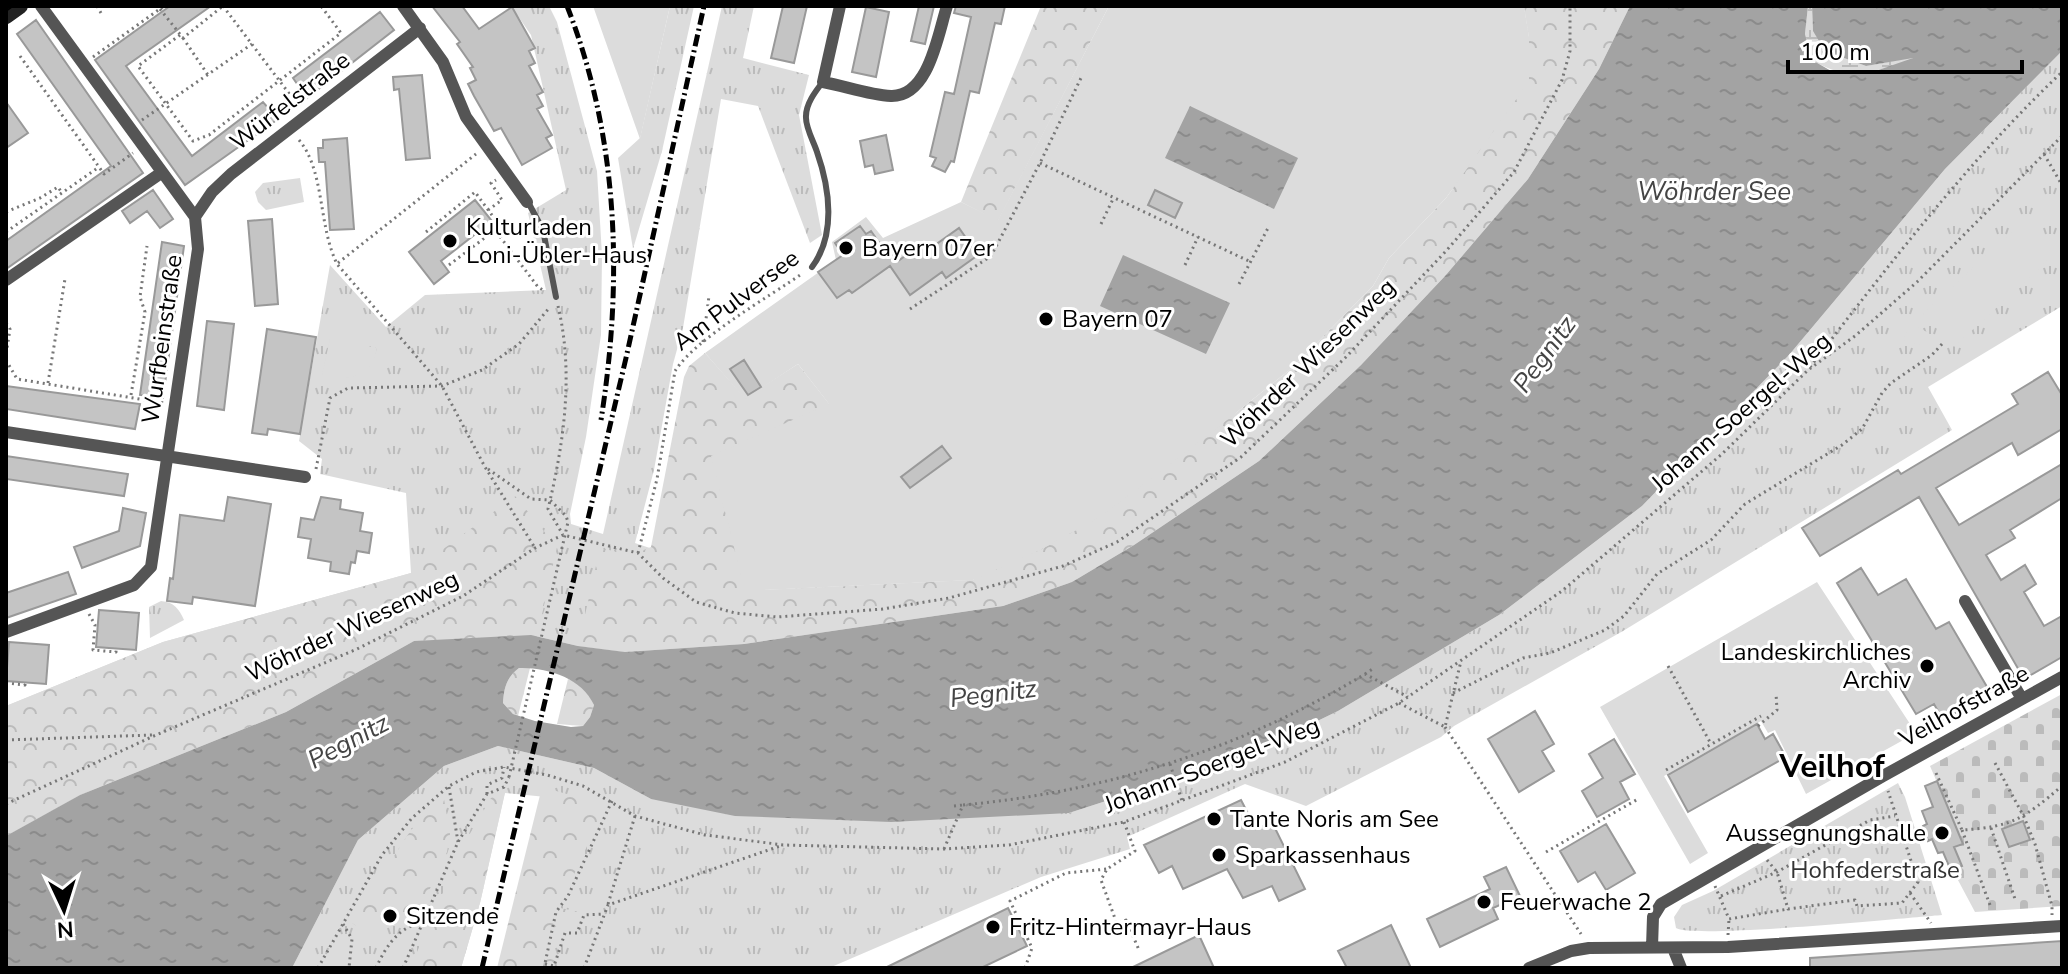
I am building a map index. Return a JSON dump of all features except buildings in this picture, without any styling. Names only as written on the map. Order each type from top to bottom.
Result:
[{"type":"main road","points":[[6,16],[20,6]]},
{"type":"street","points":[[41,6],[195,217]]},
{"type":"street","points":[[403,6],[443,62],[466,117],[527,202]]},
{"type":"street","points":[[840,6],[823,82],[893,96],[908,92],[923,81],[947,6]]},
{"type":"street","name":"Würfelstraße","points":[[195,217],[212,192],[231,174],[420,28]]},
{"type":"street","points":[[6,280],[161,173]]},
{"type":"street","name":"Wurfbeinstraße","points":[[6,632],[134,585],[151,567],[198,249],[195,217]]},
{"type":"street","points":[[6,432],[305,477]]},
{"type":"street","points":[[1965,601],[2022,699]]},
{"type":"street","name":"Veilhofstraße","points":[[1652,947],[1653,917],[1661,904],[2062,677]]},
{"type":"street","points":[[1529,968],[1571,951],[1589,948],[1743,947],[2057,926]]},
{"type":"street","points":[[1673,948],[1681,968]]},
{"type":"lane","name":"Am Pulversee","points":[[812,267],[822,254],[828,235],[828,211],[820,160],[805,117],[812,96],[823,82]]},
{"type":"lane","points":[[527,202],[543,230],[556,297]]},
{"type":"path","points":[[97,6],[101,13]]},
{"type":"path","points":[[83,64],[164,6]]},
{"type":"path","points":[[307,117],[279,80],[252,44],[223,6],[138,66],[193,141],[209,135],[279,80],[341,33],[321,6]]},
{"type":"path","name":"Wöhrder Wiesenweg","points":[[638,553],[663,578],[696,602],[735,613],[777,617],[883,609],[949,598],[1063,566],[1117,542],[1241,457],[1346,357],[1447,250],[1514,172],[1562,80],[1570,51],[1572,6]]},
{"type":"path","points":[[160,9],[208,75]]},
{"type":"path","points":[[129,128],[252,44]]},
{"type":"path","points":[[20,56],[104,174],[142,147]]},
{"type":"path","points":[[1808,370],[1902,247],[2062,72]]},
{"type":"path","points":[[910,309],[991,256],[1081,78]]},
{"type":"path","points":[[291,129],[311,154],[328,245],[337,264],[442,386],[485,467],[535,548]]},
{"type":"path","name":"Johann-Soergel-Weg","points":[[318,968],[382,855],[412,818],[449,786],[476,772],[504,767],[547,775],[583,786],[635,816],[705,835],[784,845],[944,849],[1009,845],[1124,822],[1285,762],[1399,703],[1562,591],[1722,454],[1808,370],[1855,336],[1917,282],[2062,136]]},
{"type":"path","points":[[337,264],[486,147]]},
{"type":"path","points":[[2044,154],[2062,185]]},
{"type":"path","points":[[1040,163],[1251,262]]},
{"type":"path","points":[[6,232],[99,167]]},
{"type":"path","points":[[488,210],[502,200],[491,183]]},
{"type":"path","points":[[6,212],[58,187],[62,193]]},
{"type":"path","points":[[426,232],[475,192],[500,226],[449,265]]},
{"type":"path","points":[[1101,224],[1113,198]]},
{"type":"path","points":[[1239,284],[1268,228]]},
{"type":"path","points":[[495,230],[538,287],[556,297],[565,333],[566,411],[548,509],[563,535],[638,553]]},
{"type":"path","points":[[1185,265],[1198,237]]},
{"type":"path","points":[[131,395],[145,312],[140,297],[147,246]]},
{"type":"path","name":"Am Pulversee","points":[[638,553],[657,479],[675,371],[684,358],[703,342],[812,267]]},
{"type":"path","points":[[48,383],[65,279]]},
{"type":"path","points":[[703,342],[709,296]]},
{"type":"path","points":[[305,477],[317,468],[330,398],[348,388],[442,386],[482,370],[519,344],[542,319],[556,297]]},
{"type":"path","points":[[6,323],[10,329],[6,357],[17,379],[175,404]]},
{"type":"path","points":[[1453,693],[1523,658],[1550,653],[1605,630],[1624,616],[1657,574],[1711,540],[1745,504],[1842,445],[1862,429],[1891,383],[1932,355],[1942,344]]},
{"type":"path","points":[[485,467],[531,499],[550,500],[568,522],[509,777],[504,787],[487,794]]},
{"type":"path","name":"Wöhrder Wiesenweg","points":[[6,804],[156,735],[357,649],[463,596],[535,548],[563,535]]},
{"type":"path","points":[[84,603],[95,625],[93,650],[116,652],[116,649]]},
{"type":"path","points":[[1445,727],[1462,659]]},
{"type":"path","points":[[1668,666],[1711,744]]},
{"type":"path","points":[[954,806],[1061,792],[1170,764],[1284,718],[1374,668]]},
{"type":"path","points":[[1365,674],[1408,697]]},
{"type":"path","points":[[6,683],[25,685],[25,682]]},
{"type":"path","points":[[1758,726],[1775,714],[1776,693]]},
{"type":"path","points":[[1399,703],[1445,727],[1566,907],[1589,948]]},
{"type":"path","points":[[1666,770],[1761,716]]},
{"type":"path","points":[[6,740],[156,735]]},
{"type":"path","points":[[1995,763],[2035,844],[2057,926]]},
{"type":"path","points":[[1170,764],[1182,801]]},
{"type":"path","points":[[403,968],[458,842],[487,794],[487,785],[502,778],[504,767]]},
{"type":"path","points":[[1936,773],[1962,830],[1990,905]]},
{"type":"path","points":[[449,786],[458,842]]},
{"type":"path","points":[[1962,830],[1991,828],[2024,817],[2062,786]]},
{"type":"path","points":[[1546,852],[1638,799]]},
{"type":"path","points":[[604,914],[584,915],[577,933],[565,933],[554,966],[545,966],[556,912],[568,896],[612,801]]},
{"type":"path","points":[[1729,919],[1855,900],[1857,906],[1902,903],[1918,882],[1891,802]]},
{"type":"path","points":[[944,849],[963,805]]},
{"type":"path","points":[[584,968],[608,905],[635,816]]},
{"type":"path","points":[[1721,896],[1777,872],[1870,820],[1895,816]]},
{"type":"path","points":[[1025,968],[1032,948],[1010,901],[1066,873],[1107,869],[1135,851],[1124,822]]},
{"type":"path","points":[[1991,828],[2016,902]]},
{"type":"path","points":[[608,905],[784,845]]},
{"type":"path","points":[[1757,848],[1777,872],[1788,909]]},
{"type":"path","points":[[1107,869],[1101,880],[1108,905],[1117,924],[1126,920],[1139,950]]},
{"type":"path","points":[[1710,876],[1729,919],[1729,931]]},
{"type":"path","points":[[1910,893],[1931,923]]},
{"type":"path","points":[[376,968],[395,937],[409,925],[421,923]]},
{"type":"path","points":[[343,924],[352,939],[349,968]]},
{"type":"green space","points":[[511,6],[549,6],[557,22],[597,171],[602,255],[601,335],[586,437],[570,514],[571,524],[603,534],[722,6],[754,6],[743,58],[809,75],[799,115],[822,235],[810,243],[758,106],[721,99],[683,328],[673,364],[654,470],[635,543],[742,579],[764,590],[973,580],[1529,37],[1524,6],[1630,6],[1072,582],[625,652],[578,646],[531,635],[414,641],[80,795],[6,836],[6,706],[163,642],[411,573],[406,493],[320,474],[322,459],[299,441],[330,265],[386,327],[425,295],[546,290],[528,213],[566,190],[531,35]]},
{"type":"green space","points":[[593,6],[670,6],[640,139]]},
{"type":"green space","points":[[670,6],[694,6],[662,151],[633,249],[618,158],[640,138]]},
{"type":"green space","points":[[1041,6],[1109,6],[998,221],[961,202]]},
{"type":"green space","name":"Bayern 07","points":[[1109,6],[1524,6],[1529,37],[1529,81],[1446,198],[1389,258],[1373,286],[1292,368],[1100,517],[1040,550],[973,580],[764,590],[742,579],[711,456],[829,404],[798,364],[745,399],[705,353],[836,260],[832,242],[866,217],[883,238],[961,202],[998,220]]},
{"type":"green space","points":[[1524,6],[1630,6],[1599,69],[1528,179],[1445,276],[1361,365],[1259,461],[1134,545],[1072,582],[1003,606],[744,644],[625,652],[578,646],[600,548],[632,555],[651,547],[684,377],[689,366],[705,353],[745,398],[798,364],[830,405],[764,590],[973,580],[1040,550],[1100,517],[1292,368],[1373,286],[1389,258],[1446,198],[1529,81],[1529,37]]},
{"type":"green space","points":[[1808,6],[1812,6],[1813,30],[1826,51],[1866,66],[1914,57],[1861,73],[1826,67],[1812,60],[1805,34]]},
{"type":"green space","points":[[2062,51],[2062,306],[1928,387],[1952,430],[1623,631],[1454,726],[1441,737],[1306,806],[1245,784],[1127,837],[1130,849],[1041,877],[829,968],[533,968],[577,800],[505,793],[480,903],[461,968],[292,968],[358,840],[444,766],[498,746],[594,768],[651,799],[1069,813],[1245,756],[1338,711],[1499,615],[1642,506],[1789,355],[1945,169]]},
{"type":"green space","points":[[300,178],[304,202],[266,210],[258,202],[255,192],[263,183]]},
{"type":"green space","points":[[2016,228],[2047,261],[1954,347],[1923,314]]},
{"type":"green space","points":[[337,323],[357,327],[355,343],[377,348],[370,366],[358,375],[322,375],[330,339],[335,339]]},
{"type":"green space","points":[[1917,327],[1929,333],[1932,348],[1902,340],[1909,329]]},
{"type":"green space","points":[[515,496],[557,547],[537,637],[414,641],[286,712],[80,795],[6,836],[6,706],[163,642],[411,573]]},
{"type":"green space","points":[[1817,582],[1916,733],[1806,794],[1775,730],[1768,733],[1761,721],[1664,776],[1708,853],[1690,864],[1600,707]]},
{"type":"green space","points":[[161,601],[176,607],[184,620],[150,638],[149,607]]},
{"type":"green space","points":[[519,668],[530,668],[518,716],[503,703],[506,684]]},
{"type":"green space","points":[[568,679],[584,689],[594,705],[583,726],[557,724]]},
{"type":"green space","points":[[2062,694],[2062,906],[1975,912],[1943,852],[1938,853],[1932,840],[1928,841],[1923,826],[1927,824],[1922,811],[1945,801],[1930,766]]},
{"type":"green space","name":"Hohfederstraße","points":[[1898,783],[1942,915],[1758,930],[1691,931],[1676,928],[1674,917],[1682,905],[1713,891]]},
{"type":"green space","points":[[542,787],[606,805],[556,907],[579,912],[573,929],[550,926],[541,956],[571,965],[570,968],[497,968]]},
{"type":"green space","points":[[505,792],[480,903],[461,968],[410,968],[465,842],[491,798]]},
{"type":"green space","points":[[444,799],[450,834],[447,852],[420,910],[403,922],[386,910],[368,935],[351,922],[411,830]]},
{"type":"water","name":"Wöhrder See","points":[[1630,6],[1808,6],[1805,34],[1812,60],[1833,72],[1867,74],[1913,58],[1866,66],[1825,51],[1813,31],[1812,6],[2062,6],[2062,51],[1945,169],[1789,355],[1642,506],[1499,615],[1338,711],[1245,756],[1069,813],[891,822],[735,816],[651,799],[594,768],[498,746],[444,766],[358,840],[292,968],[6,968],[6,836],[80,795],[286,712],[414,641],[531,635],[578,646],[625,652],[744,644],[1003,606],[1072,582],[1134,545],[1259,461],[1361,365],[1445,276],[1528,179],[1599,69]],"holes":[[[519,668],[552,672],[581,688],[594,705],[583,726],[535,721],[513,714],[503,703],[504,693],[506,684]]]},
{"type":"water","points":[[1190,106],[1298,158],[1274,209],[1165,158]]},
{"type":"water","points":[[1123,255],[1230,303],[1206,354],[1100,306]]},
{"type":"tram line","points":[[6,11],[13,6]]},
{"type":"railway","points":[[567,6],[597,107],[612,210],[612,315],[601,420]]},
{"type":"railway","points":[[482,968],[626,358],[704,6]]},
{"type":"place","name":"Kulturladen Loni-Übler-Haus","points":[[450,241]]},
{"type":"place","name":"Bayern 07er","points":[[846,248]]},
{"type":"place","name":"Bayern 07","points":[[1046,319]]},
{"type":"place","name":"Landeskirchliches Archiv","points":[[1927,666]]},
{"type":"place","name":"Tante Noris am See","points":[[1214,819]]},
{"type":"place","name":"Aussegnungshalle","points":[[1942,833]]},
{"type":"place","name":"Sparkassenhaus","points":[[1219,855]]},
{"type":"place","name":"Feuerwache 2","points":[[1484,902]]},
{"type":"place","name":"Sitzende","points":[[390,916]]},
{"type":"place","name":"Fritz-Hintermayr-Haus","points":[[993,927]]},
{"type":"district","name":"Veilhof","points":[[1832,766]]},
{"type":"water label","name":"Pegnitz","points":[[1544,354]]},
{"type":"water label","name":"Pegnitz","points":[[993,693]]},
{"type":"water label","name":"Pegnitz","points":[[348,741]]}]
